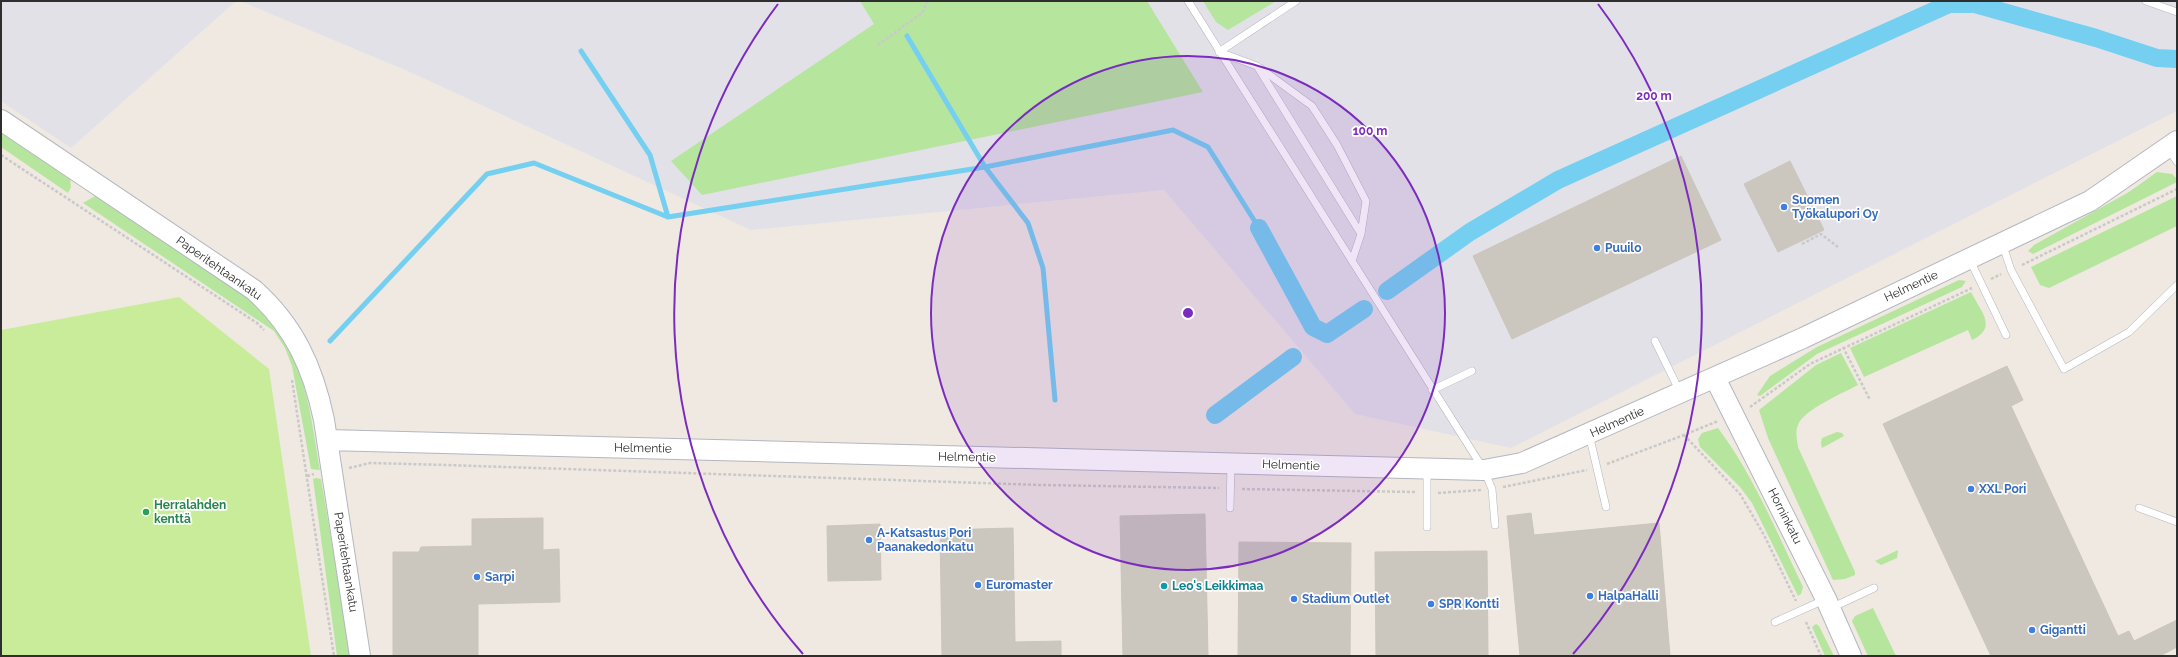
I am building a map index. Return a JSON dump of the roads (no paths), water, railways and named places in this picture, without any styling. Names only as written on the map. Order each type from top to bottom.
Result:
[{"type":"street","name":"Paperitehtaankatu","points":[[1,120],[254,290],[273,307],[288,328],[305,358],[317,386],[328,440],[360,656]]},
{"type":"street","name":"Helmentie","points":[[328,440],[1484,470],[1522,463],[1681,394],[2090,201],[2174,150]]},
{"type":"street","name":"Horninkatu","points":[[1715,378],[1829,604],[1851,656]]},
{"type":"lane","points":[[1188,1],[1432,390],[1484,470],[1492,489],[1495,525]]},
{"type":"lane","points":[[1219,52],[1296,1]]},
{"type":"lane","points":[[2146,1],[2177,12]]},
{"type":"lane","points":[[1219,52],[1257,66],[1312,106],[1337,145],[1366,201],[1361,234],[1352,261]]},
{"type":"lane","points":[[1257,66],[1361,234]]},
{"type":"lane","points":[[2002,243],[2011,270],[2064,369],[2129,332],[2177,285]]},
{"type":"lane","points":[[1969,258],[2006,336]]},
{"type":"lane","points":[[1655,341],[1681,394]]},
{"type":"lane","points":[[1432,390],[1472,371]]},
{"type":"lane","points":[[1589,434],[1606,507]]},
{"type":"lane","points":[[1230,464],[1230,508]]},
{"type":"lane","points":[[1427,469],[1427,527]]},
{"type":"lane","points":[[2139,508],[2177,522]]},
{"type":"lane","points":[[1775,622],[1800,611],[1829,604],[1874,588]]},
{"type":"waterway","points":[[1387,291],[1470,232],[1558,180],[1949,4],[1975,4],[2096,38],[2157,58],[2177,59]]},
{"type":"waterway","points":[[907,36],[985,167],[1028,223],[1043,268],[1055,400]]},
{"type":"waterway","points":[[581,51],[650,155],[668,217]]},
{"type":"waterway","points":[[330,341],[487,174],[534,163],[668,217],[985,167],[1173,130],[1208,147],[1259,228]]},
{"type":"waterway","points":[[1259,228],[1313,327],[1327,334],[1364,309]]},
{"type":"waterway","points":[[1215,415],[1293,357]]},
{"type":"place","name":"Suomen Työkalupori Oy","points":[[1784,207]]},
{"type":"place","name":"Puuilo","points":[[1597,248]]},
{"type":"place","name":"XXL Pori","points":[[1971,489]]},
{"type":"place","name":"Herralahden kenttä","points":[[146,512]]},
{"type":"place","name":"A-Katsastus Pori Paanakedonkatu","points":[[869,540]]},
{"type":"place","name":"Sarpi","points":[[477,577]]},
{"type":"place","name":"Euromaster","points":[[978,585]]},
{"type":"place","name":"Leo's Leikkimaa","points":[[1164,586]]},
{"type":"place","name":"HalpaHalli","points":[[1590,596]]},
{"type":"place","name":"Stadium Outlet","points":[[1294,599]]},
{"type":"place","name":"SPR Kontti","points":[[1431,604]]},
{"type":"place","name":"Gigantti","points":[[2032,630]]}]
